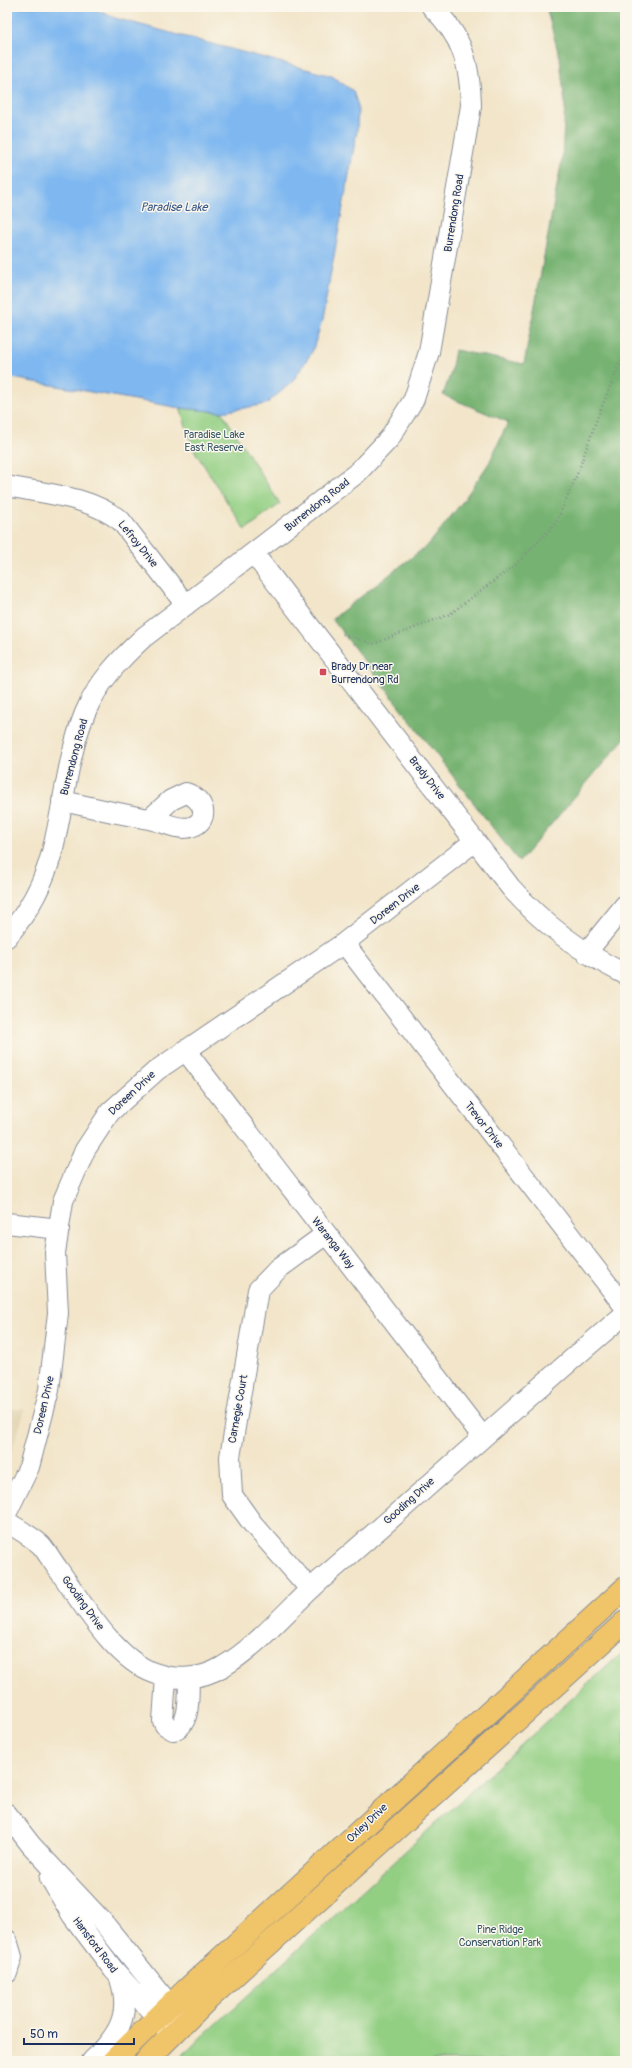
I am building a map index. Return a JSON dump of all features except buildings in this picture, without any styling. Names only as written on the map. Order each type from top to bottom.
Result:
[{"type":"main road","name":"Oxley Drive","points":[[113,2061],[163,2012],[625,1588]]},
{"type":"main road","points":[[146,2061],[178,2030],[625,1622]]},
{"type":"street","name":"Burrendong Road","points":[[7,937],[28,909],[44,876],[52,852],[62,801],[79,731],[96,692],[120,659],[186,605],[357,473],[389,439],[414,399],[429,352],[471,106],[471,80],[467,60],[458,39],[444,19],[432,7]]},
{"type":"street","name":"Lefroy Drive","points":[[7,486],[86,501],[112,514],[129,531],[186,605]]},
{"type":"street","name":"Brady Drive","points":[[254,554],[511,888],[529,908],[551,928],[586,953],[625,974]]},
{"type":"street","points":[[62,801],[150,819]]},
{"type":"street","name":"Doreen Drive","points":[[7,1512],[29,1467],[50,1390],[58,1313],[55,1253],[64,1200],[85,1150],[110,1112],[157,1070],[344,943],[476,841]]},
{"type":"street","points":[[586,953],[625,905]]},
{"type":"street","name":"Trevor Drive","points":[[344,943],[625,1307]]},
{"type":"street","name":"Waranga Way","points":[[185,1050],[482,1436]]},
{"type":"street","points":[[7,1223],[59,1229]]},
{"type":"street","name":"Carnegie Court","points":[[310,1589],[252,1523],[232,1495],[230,1457],[258,1290],[278,1269],[326,1234]]},
{"type":"street","name":"Gooding Drive","points":[[7,1522],[41,1546],[105,1632],[124,1654],[144,1669],[166,1677],[189,1678],[220,1668],[237,1658],[310,1589],[482,1436],[625,1314]]},
{"type":"street","points":[[166,1677],[162,1721],[164,1725],[173,1730],[178,1729],[184,1721],[189,1678]]},
{"type":"street","name":"Hansford Road","points":[[7,1814],[31,1845],[102,1920],[163,2012],[178,2030]]},
{"type":"street","name":"Hansford Road","points":[[31,1845],[72,1915],[120,1977],[163,2012]]},
{"type":"street","points":[[7,1973],[12,1957],[8,1942]]},
{"type":"street","points":[[92,2061],[112,2040],[122,2022],[125,1999],[120,1977]]},
{"type":"path","points":[[615,7],[625,21]]},
{"type":"path","points":[[343,634],[373,644],[450,614],[516,565],[556,523],[578,472],[598,416],[625,351]]},
{"type":"shaded area","points":[[7,1408],[25,1410],[7,1465]]},
{"type":"green space","points":[[546,7],[625,7],[625,738],[519,862],[332,619],[429,544],[463,501],[489,463],[508,422],[443,395],[451,372],[455,350],[524,364],[562,159],[565,105],[560,59]]},
{"type":"green space","name":"Paradise Lake East Reserve","points":[[180,408],[222,412],[280,504],[245,530],[194,450]]},
{"type":"green space","name":"Pine Ridge Conservation Park","points":[[625,1650],[625,2061],[176,2061]]},
{"type":"water","name":"Paradise Lake","points":[[7,7],[90,7],[115,18],[332,76],[353,91],[358,106],[357,131],[322,321],[312,352],[292,382],[266,404],[222,412],[180,408],[7,377]]},
{"type":"place","name":"Brady Dr near Burrendong Rd","points":[[323,672]]}]
